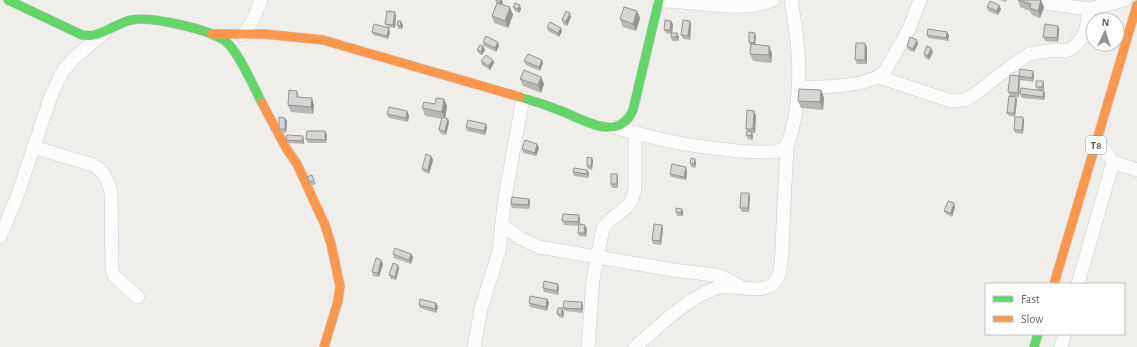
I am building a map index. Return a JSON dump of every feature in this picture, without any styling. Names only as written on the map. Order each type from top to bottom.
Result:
[{"type":"main road","points":[[8,0],[82,35],[94,35],[106,32],[131,20],[148,18],[211,34],[225,41],[243,66],[286,148],[297,164],[325,225],[333,252],[340,286],[338,302],[324,347]]},
{"type":"main road","points":[[211,34],[264,34],[323,40],[523,98],[563,112],[592,125],[605,127],[622,124],[630,117],[633,110],[659,1]]},
{"type":"main road","name":"T8","points":[[1054,283],[1137,5]]},
{"type":"main road","points":[[1034,347],[1038,335]]},
{"type":"street","points":[[243,35],[253,20],[261,0]]},
{"type":"street","points":[[659,1],[727,6],[760,4],[773,0]]},
{"type":"street","points":[[635,347],[665,320],[699,297],[717,288],[728,286],[768,288],[775,282],[779,273],[787,145],[794,119],[799,87],[796,32],[791,0]]},
{"type":"street","points":[[799,87],[829,87],[847,85],[879,77],[885,71],[906,35],[920,0]]},
{"type":"street","points":[[1030,0],[1089,9],[1125,0]]},
{"type":"street","points":[[879,77],[951,101],[965,100],[1029,54],[1048,50],[1064,51],[1074,48],[1083,37],[1086,30],[1089,9]]},
{"type":"street","points":[[0,236],[17,197],[51,96],[63,71],[74,58],[106,32]]},
{"type":"street","points":[[474,347],[481,309],[499,251],[504,203],[523,98]]},
{"type":"street","points":[[613,126],[670,141],[701,146],[757,152],[774,152],[782,150],[787,145]]},
{"type":"street","points":[[588,347],[593,280],[603,228],[607,222],[628,207],[634,196],[636,188],[635,133]]},
{"type":"street","points":[[1097,140],[1113,162],[1137,170]]},
{"type":"street","points":[[33,147],[100,168],[109,183],[111,194],[112,270],[114,276],[138,297]]},
{"type":"street","points":[[1078,283],[1113,162]]},
{"type":"street","points":[[502,225],[520,238],[539,247],[674,270],[715,275],[744,288]]},
{"type":"street","points":[[1061,347],[1064,335]]},
{"type":"building","points":[[1018,0],[1041,0],[1038,11],[1030,8],[1031,4]]},
{"type":"building","points":[[990,1],[999,5],[997,11],[987,7]]},
{"type":"building","points":[[497,3],[510,7],[505,21],[492,16]]},
{"type":"building","points":[[515,3],[520,5],[518,9],[513,7]]},
{"type":"building","points":[[624,7],[637,11],[633,24],[620,19]]},
{"type":"building","points":[[387,11],[395,12],[393,25],[385,24]]},
{"type":"building","points":[[566,11],[570,13],[566,22],[562,20]]},
{"type":"building","points":[[665,20],[671,21],[670,30],[664,30]]},
{"type":"building","points":[[683,20],[690,21],[688,36],[681,35]]},
{"type":"building","points":[[398,21],[401,21],[400,26],[397,25]]},
{"type":"building","points":[[550,22],[561,28],[558,33],[547,27]]},
{"type":"building","points":[[374,24],[389,28],[387,36],[372,32]]},
{"type":"building","points":[[1045,24],[1058,26],[1057,38],[1043,37]]},
{"type":"building","points":[[928,29],[947,32],[946,38],[927,35]]},
{"type":"building","points":[[749,32],[755,33],[754,43],[749,42]]},
{"type":"building","points":[[671,33],[677,33],[677,37],[671,37]]},
{"type":"building","points":[[486,36],[498,42],[495,48],[483,42]]},
{"type":"building","points":[[910,37],[917,40],[913,49],[907,46]]},
{"type":"building","points":[[856,43],[865,43],[865,60],[855,60]]},
{"type":"building","points":[[751,44],[769,46],[769,55],[750,54]]},
{"type":"building","points":[[480,45],[483,46],[481,52],[477,50]]},
{"type":"building","points":[[927,46],[931,48],[928,56],[924,54]]},
{"type":"building","points":[[528,54],[542,60],[539,67],[524,61]]},
{"type":"building","points":[[486,55],[493,60],[488,66],[481,61]]},
{"type":"building","points":[[1020,69],[1033,71],[1032,78],[1019,76]]},
{"type":"building","points":[[524,70],[541,77],[538,85],[520,79]]},
{"type":"building","points":[[1010,75],[1019,76],[1018,93],[1008,92]]},
{"type":"building","points":[[1036,81],[1043,81],[1043,87],[1036,87]]},
{"type":"building","points":[[1021,88],[1044,91],[1043,97],[1020,94]]},
{"type":"building","points":[[799,89],[821,90],[820,102],[798,101]]},
{"type":"building","points":[[289,90],[297,91],[297,97],[312,98],[311,107],[288,105]]},
{"type":"building","points":[[1009,96],[1016,97],[1014,113],[1007,113]]},
{"type":"building","points":[[436,98],[444,99],[442,112],[422,108],[424,102],[435,104]]},
{"type":"building","points":[[389,107],[407,111],[406,118],[387,114]]},
{"type":"building","points":[[747,110],[754,111],[753,129],[746,129]]},
{"type":"building","points":[[279,117],[285,118],[285,129],[279,129]]},
{"type":"building","points":[[442,117],[448,119],[445,131],[439,130]]},
{"type":"building","points":[[1015,117],[1023,117],[1022,130],[1014,130]]},
{"type":"building","points":[[468,120],[486,124],[484,131],[466,127]]},
{"type":"building","points":[[307,131],[325,131],[325,140],[306,139]]},
{"type":"building","points":[[747,131],[752,132],[751,136],[746,135]]},
{"type":"building","points":[[287,135],[303,136],[302,141],[286,140]]},
{"type":"building","points":[[525,140],[537,144],[535,153],[522,149]]},
{"type":"building","points":[[426,154],[431,156],[428,170],[422,169]]},
{"type":"building","points":[[587,157],[592,158],[591,166],[587,166]]},
{"type":"building","points":[[691,158],[695,159],[694,164],[690,163]]},
{"type":"building","points":[[672,164],[686,167],[684,177],[670,174]]},
{"type":"building","points":[[574,168],[587,170],[587,174],[573,172]]},
{"type":"building","points":[[611,174],[617,174],[617,184],[611,184]]},
{"type":"building","points":[[312,175],[314,180],[310,182],[307,177]]},
{"type":"building","points":[[741,193],[749,193],[748,208],[740,208]]},
{"type":"building","points":[[512,197],[529,199],[528,205],[511,204]]},
{"type":"building","points":[[948,201],[954,203],[951,213],[944,211]]},
{"type":"building","points":[[676,208],[682,209],[681,213],[676,212]]},
{"type":"building","points":[[563,214],[579,215],[578,222],[562,221]]},
{"type":"building","points":[[579,224],[585,225],[584,233],[578,233]]},
{"type":"building","points":[[654,224],[662,225],[660,241],[652,240]]},
{"type":"building","points":[[395,248],[411,254],[409,260],[393,254]]},
{"type":"building","points":[[376,258],[381,260],[378,273],[372,272]]},
{"type":"building","points":[[393,263],[398,265],[395,277],[389,275]]},
{"type":"building","points":[[544,281],[558,284],[557,291],[543,288]]},
{"type":"building","points":[[530,296],[547,299],[546,307],[529,303]]},
{"type":"building","points":[[420,299],[436,303],[435,309],[419,305]]},
{"type":"building","points":[[564,301],[582,302],[581,309],[563,308]]},
{"type":"building","points":[[558,308],[562,308],[562,314],[557,314]]},
{"type":"traffic: fast","points":[[8,0],[82,35],[94,35],[126,21],[140,19],[179,24],[217,36],[225,41],[235,52],[262,103]]},
{"type":"traffic: fast","points":[[520,97],[564,112],[591,124],[611,127],[619,125],[627,120],[633,110],[659,0]]},
{"type":"traffic: fast","points":[[1034,347],[1038,335]]},
{"type":"traffic: slow","points":[[1054,283],[1137,5]]},
{"type":"traffic: slow","points":[[212,34],[264,34],[323,40],[520,97]]},
{"type":"traffic: slow","points":[[262,103],[286,148],[297,164],[325,225],[331,244],[340,286],[338,301],[324,347]]}]
